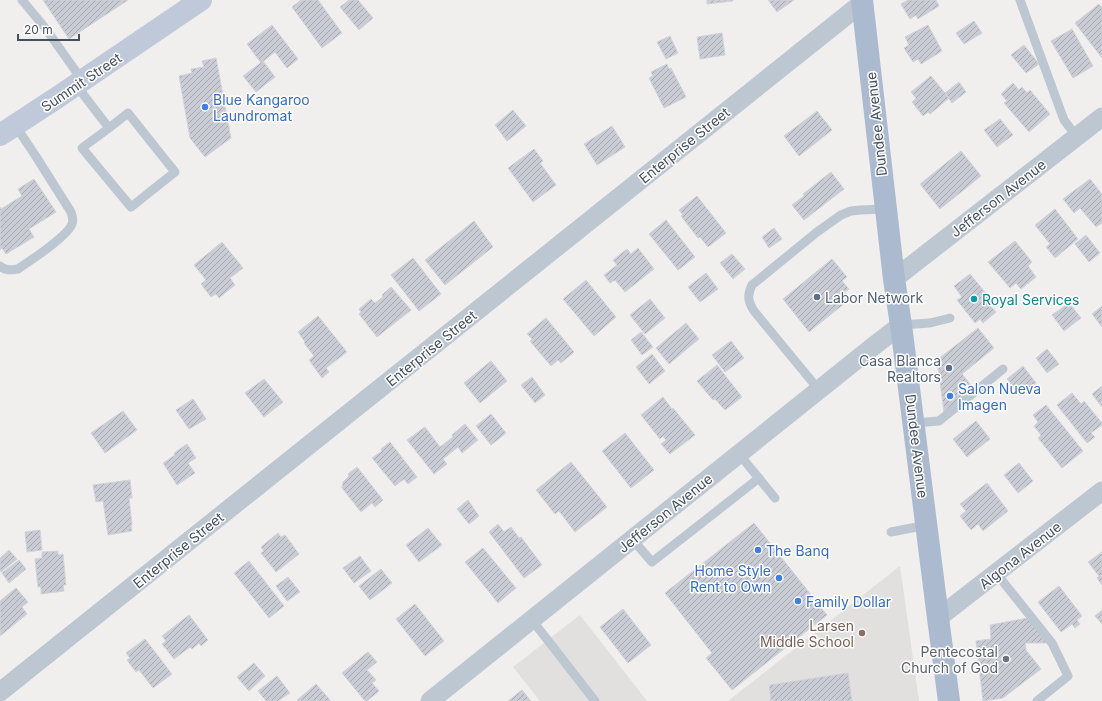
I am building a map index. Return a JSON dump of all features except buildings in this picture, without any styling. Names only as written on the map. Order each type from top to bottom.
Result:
[{"type":"main road","name":"Summit Street","points":[[8,130],[201,0]]},
{"type":"main road","name":"Dundee Avenue","points":[[862,2],[894,279],[914,423],[949,701]]},
{"type":"street","name":"Enterprise Street","points":[[0,692],[862,2]]},
{"type":"street","name":"Jefferson Avenue","points":[[894,279],[1102,117]]},
{"type":"street","name":"Jefferson Avenue","points":[[430,701],[901,325]]},
{"type":"street","name":"Algona Avenue","points":[[938,618],[1102,491]]},
{"type":"street","points":[[0,699],[4,701]]},
{"type":"lane","points":[[22,0],[46,29],[109,128]]},
{"type":"lane","points":[[1020,0],[1064,120],[1077,137]]},
{"type":"lane","points":[[128,113],[175,172],[131,207],[82,148],[109,128],[128,113]]},
{"type":"lane","points":[[0,266],[10,270],[18,269],[59,239],[72,225],[73,219],[71,212],[35,154],[8,130]]},
{"type":"lane","points":[[819,390],[754,311],[749,300],[749,293],[752,285],[817,232],[841,216],[851,211],[886,208]]},
{"type":"lane","points":[[901,325],[930,323],[950,318]]},
{"type":"lane","points":[[914,423],[939,421],[1003,369]]},
{"type":"lane","points":[[739,454],[775,498]]},
{"type":"lane","points":[[632,539],[652,562],[759,478]]},
{"type":"lane","points":[[891,532],[926,525]]},
{"type":"lane","points":[[996,573],[1052,643],[1068,676],[1037,701]]},
{"type":"lane","points":[[532,620],[595,701]]},
{"type":"shaded area","name":"Larsen Middle School","points":[[900,566],[919,701],[728,701]]},
{"type":"shaded area","points":[[580,615],[647,701],[540,701],[513,667]]},
{"type":"place","name":"Blue Kangaroo Laundromat","points":[[205,107]]},
{"type":"place","name":"Labor Network","points":[[817,297]]},
{"type":"place","name":"Royal Services","points":[[974,299]]},
{"type":"place","name":"Casa Blanca Realtors","points":[[949,368]]},
{"type":"place","name":"Salon Nueva Imagen","points":[[950,396]]},
{"type":"place","name":"The Banq","points":[[758,550]]},
{"type":"place","name":"Home Style Rent to Own","points":[[779,578]]},
{"type":"place","name":"Family Dollar","points":[[798,601]]},
{"type":"place","name":"Larsen Middle School","points":[[862,633]]},
{"type":"place","name":"Pentecostal Church of God","points":[[1006,659]]}]
